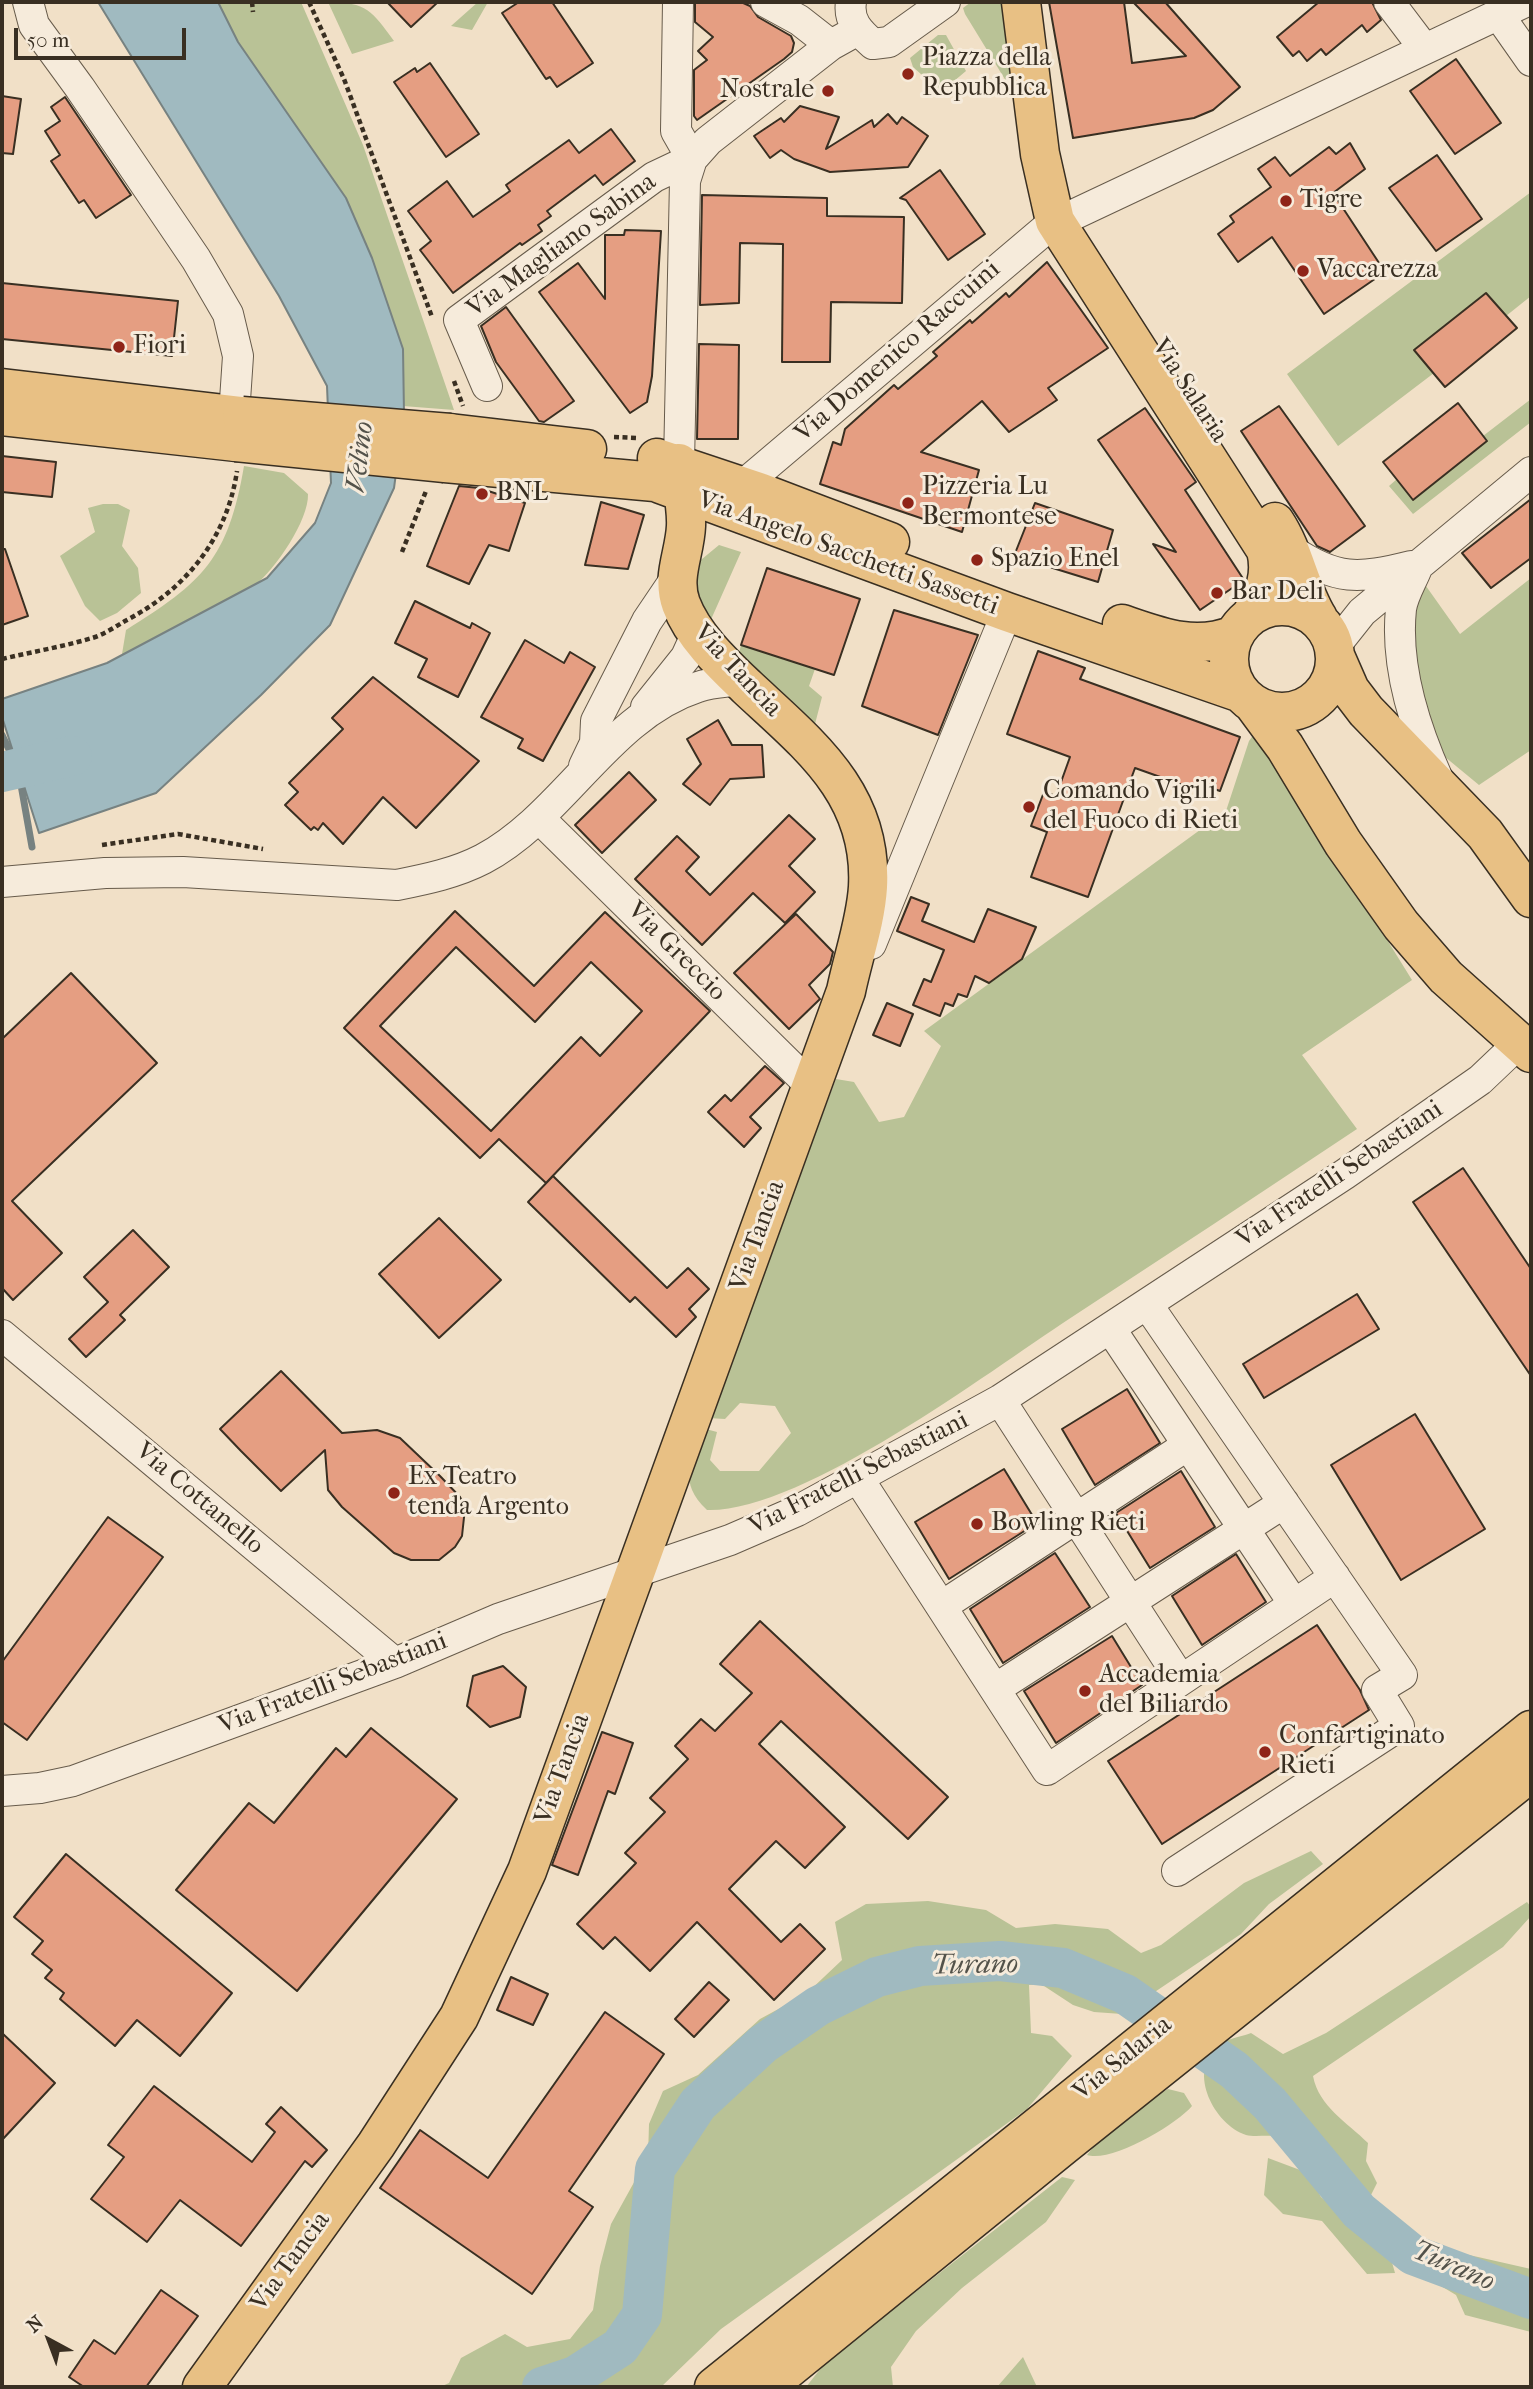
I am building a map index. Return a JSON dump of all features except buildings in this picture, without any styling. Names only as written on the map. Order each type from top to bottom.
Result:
[{"type":"main road","name":"Via Salaria","points":[[1021,2],[1044,173],[1064,218],[1266,550],[1268,580],[1263,597],[1243,625]]},
{"type":"main road","name":"Via Salaria","points":[[1064,218],[1291,550],[1304,595],[1330,640],[1350,690],[1366,711],[1485,834],[1531,898]]},
{"type":"main road","points":[[2,388],[238,429]]},
{"type":"main road","points":[[2,416],[238,429]]},
{"type":"main road","name":"Via Angelo Sacchetti Sassetti","points":[[238,429],[454,438],[673,472],[1007,612],[1248,699]]},
{"type":"main road","name":"Via Tancia","points":[[202,2387],[376,2145],[459,2017],[527,1871],[846,991],[868,888],[866,846],[859,817],[843,784],[824,761],[740,680],[698,633],[680,602],[676,578],[686,525],[673,472]]},
{"type":"main road","points":[[676,578],[709,530],[741,500]]},
{"type":"main road","name":"Via Angelo Sacchetti Sassetti","points":[[741,500],[942,562],[1167,640],[1205,644],[1243,625]]},
{"type":"main road","points":[[1248,699],[1270,711],[1286,712],[1302,709],[1327,689],[1330,640],[1292,606],[1278,605],[1243,625],[1229,665],[1248,699],[1271,724],[1343,843],[1401,925],[1446,977],[1525,1048]]},
{"type":"main road","name":"Via Salaria","points":[[714,2387],[1051,2136],[1259,1969],[1531,1730]]},
{"type":"main road","name":"Via Salaria","points":[[1259,1969],[1409,1870],[1531,1772]]},
{"type":"main road","points":[[1409,1870],[1531,1795]]},
{"type":"main road","name":"Via Salaria","points":[[766,2387],[882,2292],[1051,2136]]},
{"type":"street","points":[[28,2],[34,25],[196,259],[228,314],[239,356],[238,429]]},
{"type":"street","points":[[678,2],[676,131],[692,159],[708,141],[831,45],[855,16],[873,44],[889,42],[946,2]]},
{"type":"street","points":[[766,2],[799,20],[831,45]]},
{"type":"street","points":[[1389,2],[1422,37]]},
{"type":"street","points":[[1511,8],[1531,61]]},
{"type":"street","name":"Via Domenico Raccuini","points":[[741,500],[1064,218],[1422,37],[1511,8]]},
{"type":"street","name":"Via Magliano Sabina","points":[[487,386],[459,320],[654,177],[692,159]]},
{"type":"street","name":"Via Tancia","points":[[673,472],[685,181],[692,159]]},
{"type":"street","points":[[1330,640],[1531,472]]},
{"type":"street","points":[[1291,550],[1312,564],[1342,574],[1366,577],[1418,564]]},
{"type":"street","points":[[1418,564],[1402,606],[1401,642],[1415,720],[1443,788]]},
{"type":"street","points":[[574,785],[595,743],[596,721],[647,621],[676,578]]},
{"type":"street","points":[[846,991],[871,943],[904,857],[1007,612]]},
{"type":"street","points":[[2,882],[106,873],[183,872],[397,885],[462,869],[496,851],[539,818],[574,785],[633,725],[686,657],[698,633]]},
{"type":"street","points":[[633,725],[670,699],[700,686],[740,680]]},
{"type":"street","name":"Via Greccio","points":[[539,818],[812,1087]]},
{"type":"street","name":"Via Fratelli Sebastiani","points":[[2,1791],[40,1788],[73,1781],[395,1664],[498,1619],[730,1540],[786,1516],[1000,1400],[1345,1174],[1525,1048]]},
{"type":"street","points":[[1147,1304],[1402,1675],[1377,1690],[1399,1726],[1177,1871]]},
{"type":"street","points":[[1110,1328],[1294,1604]]},
{"type":"street","name":"Via Cottanello","points":[[2,1335],[395,1664]]},
{"type":"street","points":[[1000,1400],[1181,1680]]},
{"type":"street","points":[[942,1606],[1188,1445]]},
{"type":"street","points":[[858,1478],[1047,1770],[1335,1577]]},
{"type":"street","points":[[995,1689],[1284,1503]]},
{"type":"street","points":[[791,2387],[844,2339],[882,2292]]},
{"type":"path","points":[[252,2],[253,12]]},
{"type":"path","points":[[309,2],[349,91],[436,330]]},
{"type":"path","points":[[454,379],[454,438]]},
{"type":"path","points":[[2,659],[94,638],[140,613],[187,579],[214,541],[234,495],[238,429]]},
{"type":"path","points":[[601,436],[661,440],[673,472]]},
{"type":"path","points":[[402,552],[419,510]]},
{"type":"path","points":[[154,836],[178,834],[266,850]]},
{"type":"green space","points":[[218,2],[301,2],[363,145],[454,410],[403,406],[403,349],[372,258],[346,198],[238,42]]},
{"type":"green space","points":[[328,2],[352,4],[367,10],[394,41],[352,54]]},
{"type":"green space","points":[[478,2],[488,2],[472,30],[451,26]]},
{"type":"green space","points":[[971,2],[1005,2],[1017,99],[965,14],[963,8]]},
{"type":"green space","points":[[938,35],[946,35],[966,71],[941,92],[913,67],[910,58]]},
{"type":"green space","points":[[1531,192],[1531,296],[1506,316],[1486,293],[1434,373],[1338,446],[1287,374]]},
{"type":"green space","points":[[1531,399],[1531,422],[1413,514],[1389,486],[1397,479],[1413,499],[1487,441],[1483,436]]},
{"type":"green space","points":[[244,466],[284,473],[308,494],[303,517],[281,557],[254,586],[213,613],[142,655],[122,654],[126,630],[175,597],[208,565],[230,524]]},
{"type":"green space","points":[[118,504],[130,510],[122,546],[138,568],[141,593],[117,613],[100,621],[85,606],[60,556],[95,532],[88,508]]},
{"type":"green space","points":[[719,545],[741,552],[709,624],[696,603],[696,564]]},
{"type":"green space","points":[[1531,578],[1531,750],[1479,785],[1439,752],[1421,685],[1411,620],[1421,579],[1460,634]]},
{"type":"green space","points":[[741,645],[815,669],[809,686],[822,697],[815,724],[739,653]]},
{"type":"green space","points":[[1257,730],[1412,980],[1302,1055],[1357,1129],[892,1436],[792,1489],[746,1505],[707,1510],[692,1490],[690,1481],[691,1462],[702,1428],[717,1432],[710,1460],[720,1471],[759,1471],[791,1433],[775,1406],[740,1403],[725,1419],[708,1418],[836,1079],[854,1082],[879,1122],[904,1117],[941,1046],[924,1031],[1226,811],[1249,741]]},
{"type":"green space","points":[[1311,1851],[1323,1864],[1269,1904],[1241,1934],[1122,2014],[1094,2012],[1073,2005],[1041,1984],[1029,1985],[1031,2033],[1052,2036],[1072,2056],[1027,2109],[721,2329],[661,2387],[440,2387],[449,2383],[461,2358],[505,2334],[527,2347],[570,2339],[593,2310],[600,2266],[611,2224],[648,2157],[649,2124],[663,2091],[698,2075],[760,2019],[806,1994],[842,1960],[835,1922],[866,1904],[928,1901],[986,1910],[1016,1928],[1055,1924],[1108,1929],[1141,1953],[1161,1945],[1244,1883]]},
{"type":"green space","points":[[1527,1902],[1531,1907],[1531,1916],[1503,1947],[1313,2076],[1321,2097],[1368,2143],[1366,2161],[1377,2183],[1369,2199],[1339,2188],[1316,2143],[1289,2137],[1246,2135],[1234,2129],[1215,2109],[1208,2097],[1204,2070],[1208,2058],[1219,2044],[1251,2033],[1283,2054],[1326,2033]]},
{"type":"green space","points":[[1168,2089],[1184,2093],[1192,2106],[1184,2114],[1158,2132],[1127,2148],[1098,2156],[1087,2155],[1124,2118]]},
{"type":"green space","points":[[1268,2158],[1308,2173],[1321,2197],[1358,2227],[1384,2234],[1395,2273],[1367,2274],[1322,2221],[1283,2214],[1264,2195]]},
{"type":"green space","points":[[1062,2177],[1075,2180],[1046,2222],[962,2288],[916,2331],[891,2367],[893,2387],[806,2387],[825,2363]]},
{"type":"green space","points":[[1425,2245],[1531,2269],[1531,2332],[1465,2315],[1456,2295],[1416,2271],[1409,2260]]},
{"type":"green space","points":[[1023,2357],[1037,2387],[997,2387]]},
{"type":"water","points":[[98,2],[218,2],[238,42],[346,198],[372,258],[403,349],[404,414],[394,488],[330,625],[261,695],[156,793],[39,833],[2,717],[2,699],[107,663],[267,578],[315,523],[331,483],[327,386],[279,296]]},
{"type":"waterway","points":[[2,735],[18,768],[32,847]]},
{"type":"waterway","name":"Velino","points":[[2,772],[72,756]]},
{"type":"waterway","name":"Turano","points":[[542,2387],[575,2376],[620,2347],[642,2315],[655,2169],[698,2104],[763,2044],[818,2006],[877,1977],[920,1966],[1000,1961],[1063,1968],[1125,1994],[1234,2070],[1270,2104],[1359,2211],[1413,2255],[1531,2299]]},
{"type":"place","name":"Piazza della Repubblica","points":[[908,74]]},
{"type":"place","name":"Nostrale","points":[[828,91]]},
{"type":"place","name":"Tigre","points":[[1286,201]]},
{"type":"place","name":"Vaccarezza","points":[[1303,271]]},
{"type":"place","name":"Fiori","points":[[119,347]]},
{"type":"place","name":"BNL","points":[[482,494]]},
{"type":"place","name":"Pizzeria Lu Bermontese","points":[[908,503]]},
{"type":"place","name":"Spazio Enel","points":[[977,560]]},
{"type":"place","name":"Bar Deli","points":[[1217,593]]},
{"type":"place","name":"Comando Vigili del Fuoco di Rieti","points":[[1029,807]]},
{"type":"place","name":"Ex Teatro tenda Argento","points":[[394,1493]]},
{"type":"place","name":"Bowling Rieti","points":[[977,1524]]},
{"type":"place","name":"Accademia del Biliardo","points":[[1085,1691]]},
{"type":"place","name":"Confartiginato Rieti","points":[[1265,1752]]}]
